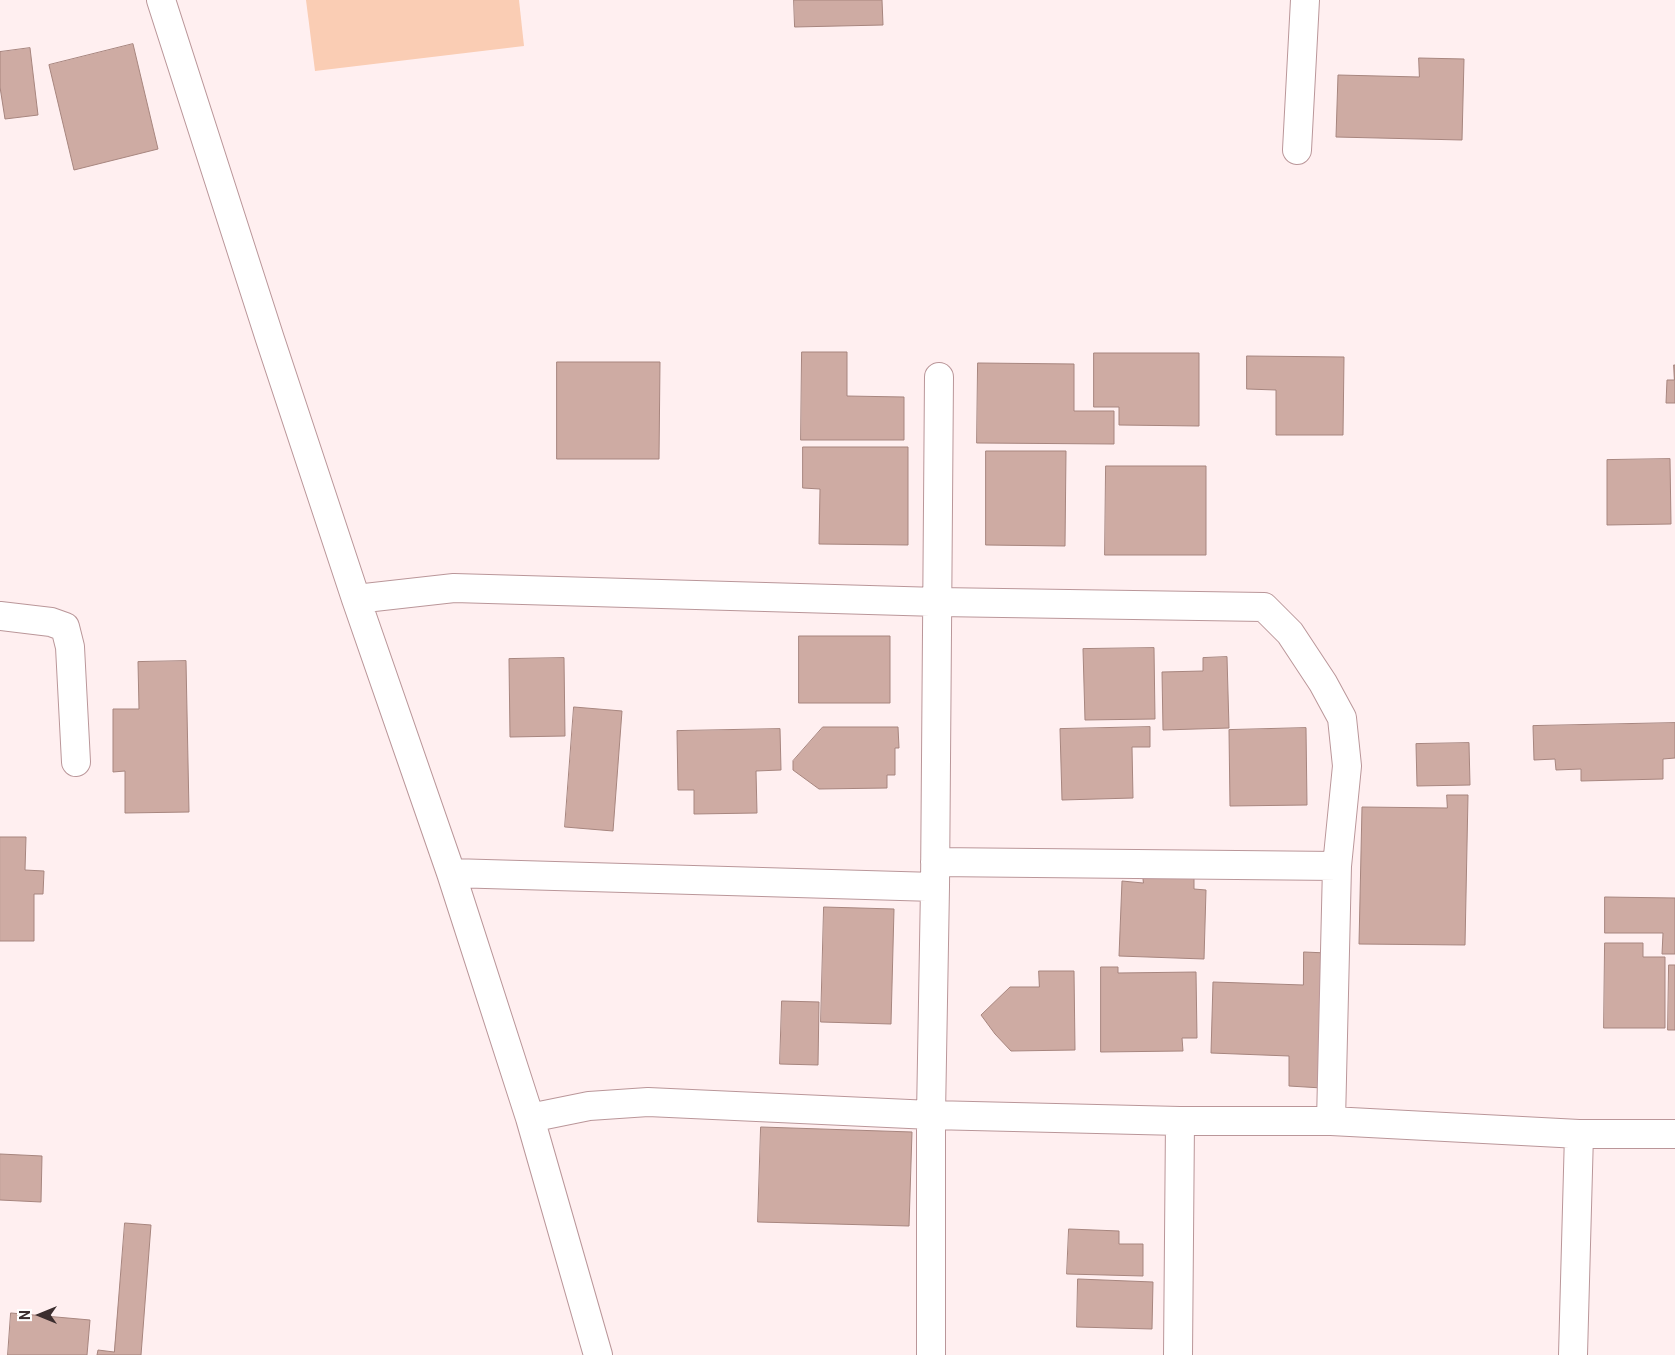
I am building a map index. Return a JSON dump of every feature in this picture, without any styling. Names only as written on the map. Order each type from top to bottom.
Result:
[{"type":"street","points":[[161,0],[356,599],[451,873],[530,1118],[598,1355]]},
{"type":"street","points":[[1297,150],[1306,0]]},
{"type":"street","points":[[931,1355],[931,1115],[939,377]]},
{"type":"street","points":[[356,599],[454,588],[938,602],[1264,607],[1290,633],[1323,682],[1342,718],[1348,766],[1337,866],[1331,1121]]},
{"type":"street","points":[[0,616],[51,622],[64,627],[70,647],[76,762]]},
{"type":"street","points":[[451,873],[935,874],[1337,866]]},
{"type":"street","points":[[530,1118],[588,1106],[648,1102],[931,1115],[1180,1121],[1331,1121],[1579,1134],[1675,1134]]},
{"type":"street","points":[[1178,1355],[1180,1121]]},
{"type":"street","points":[[1573,1355],[1579,1134]]},
{"type":"shaded area","points":[[306,0],[519,0],[524,46],[315,71]]},
{"type":"building","points":[[794,0],[882,0],[883,25],[795,27]]},
{"type":"building","points":[[133,44],[158,149],[74,170],[49,65]]},
{"type":"building","points":[[30,48],[38,115],[5,119],[0,87],[0,52]]},
{"type":"building","points":[[1419,58],[1464,59],[1462,140],[1336,137],[1338,75],[1419,77]]},
{"type":"building","points":[[802,352],[847,352],[847,396],[904,397],[904,440],[801,440]]},
{"type":"building","points":[[1094,353],[1199,353],[1199,426],[1119,425],[1119,407],[1094,407]]},
{"type":"building","points":[[1247,356],[1344,357],[1343,435],[1276,435],[1276,390],[1247,389]]},
{"type":"building","points":[[557,362],[660,362],[659,459],[557,459]]},
{"type":"building","points":[[978,363],[1074,364],[1074,411],[1114,411],[1114,444],[977,443]]},
{"type":"building","points":[[1674,365],[1675,403],[1666,403],[1667,380],[1674,380]]},
{"type":"building","points":[[803,447],[908,447],[908,545],[819,544],[820,489],[803,488]]},
{"type":"building","points":[[986,451],[1066,451],[1065,546],[986,545]]},
{"type":"building","points":[[1670,459],[1671,524],[1607,525],[1607,460]]},
{"type":"building","points":[[1106,466],[1206,466],[1206,555],[1105,555]]},
{"type":"building","points":[[799,636],[890,636],[890,703],[799,703]]},
{"type":"building","points":[[1154,648],[1155,719],[1085,720],[1083,649]]},
{"type":"building","points":[[1227,657],[1229,728],[1163,730],[1162,672],[1203,671],[1203,658]]},
{"type":"building","points":[[564,658],[565,736],[510,737],[509,659]]},
{"type":"building","points":[[186,661],[189,812],[125,813],[125,771],[113,772],[113,709],[139,709],[138,662]]},
{"type":"building","points":[[574,707],[622,711],[613,831],[565,827]]},
{"type":"building","points":[[1675,723],[1675,758],[1663,759],[1663,779],[1581,781],[1581,769],[1556,770],[1555,759],[1534,760],[1533,726]]},
{"type":"building","points":[[823,727],[898,727],[899,748],[895,748],[895,775],[887,775],[887,788],[819,789],[793,770],[793,761]]},
{"type":"building","points":[[1150,727],[1150,747],[1132,747],[1133,798],[1062,800],[1060,729]]},
{"type":"building","points":[[1306,728],[1307,805],[1230,806],[1229,730]]},
{"type":"building","points":[[780,729],[781,770],[756,771],[757,813],[694,814],[694,790],[678,790],[677,731]]},
{"type":"building","points":[[1469,743],[1470,785],[1417,786],[1416,744]]},
{"type":"building","points":[[1447,795],[1468,795],[1465,945],[1359,944],[1362,807],[1447,808]]},
{"type":"building","points":[[0,837],[26,837],[25,870],[44,871],[43,894],[34,894],[34,941],[0,941]]},
{"type":"building","points":[[1143,875],[1194,877],[1194,889],[1206,890],[1204,959],[1119,956],[1122,881],[1143,883]]},
{"type":"building","points":[[1605,897],[1675,898],[1675,954],[1662,954],[1663,933],[1605,933]]},
{"type":"building","points":[[824,907],[894,909],[891,1024],[821,1022]]},
{"type":"building","points":[[1605,943],[1643,943],[1643,957],[1665,957],[1665,1028],[1604,1028]]},
{"type":"building","points":[[1304,952],[1327,953],[1322,1088],[1289,1086],[1289,1056],[1211,1053],[1213,982],[1303,985]]},
{"type":"building","points":[[1669,965],[1675,965],[1675,1030],[1668,1030]]},
{"type":"building","points":[[1101,967],[1118,967],[1118,973],[1196,972],[1197,1038],[1182,1038],[1183,1051],[1101,1052]]},
{"type":"building","points":[[1039,971],[1074,971],[1075,1050],[1011,1051],[981,1015],[1010,987],[1039,987]]},
{"type":"building","points":[[782,1001],[819,1002],[818,1065],[780,1064]]},
{"type":"building","points":[[761,1127],[912,1132],[909,1226],[758,1222]]},
{"type":"building","points":[[0,1154],[42,1156],[41,1202],[0,1200]]},
{"type":"building","points":[[125,1223],[151,1225],[141,1355],[97,1355],[98,1350],[114,1352]]},
{"type":"building","points":[[1069,1229],[1119,1231],[1119,1244],[1143,1244],[1143,1276],[1067,1274]]},
{"type":"building","points":[[1078,1279],[1153,1282],[1152,1329],[1077,1327]]},
{"type":"building","points":[[11,1313],[90,1320],[87,1355],[8,1355]]}]
